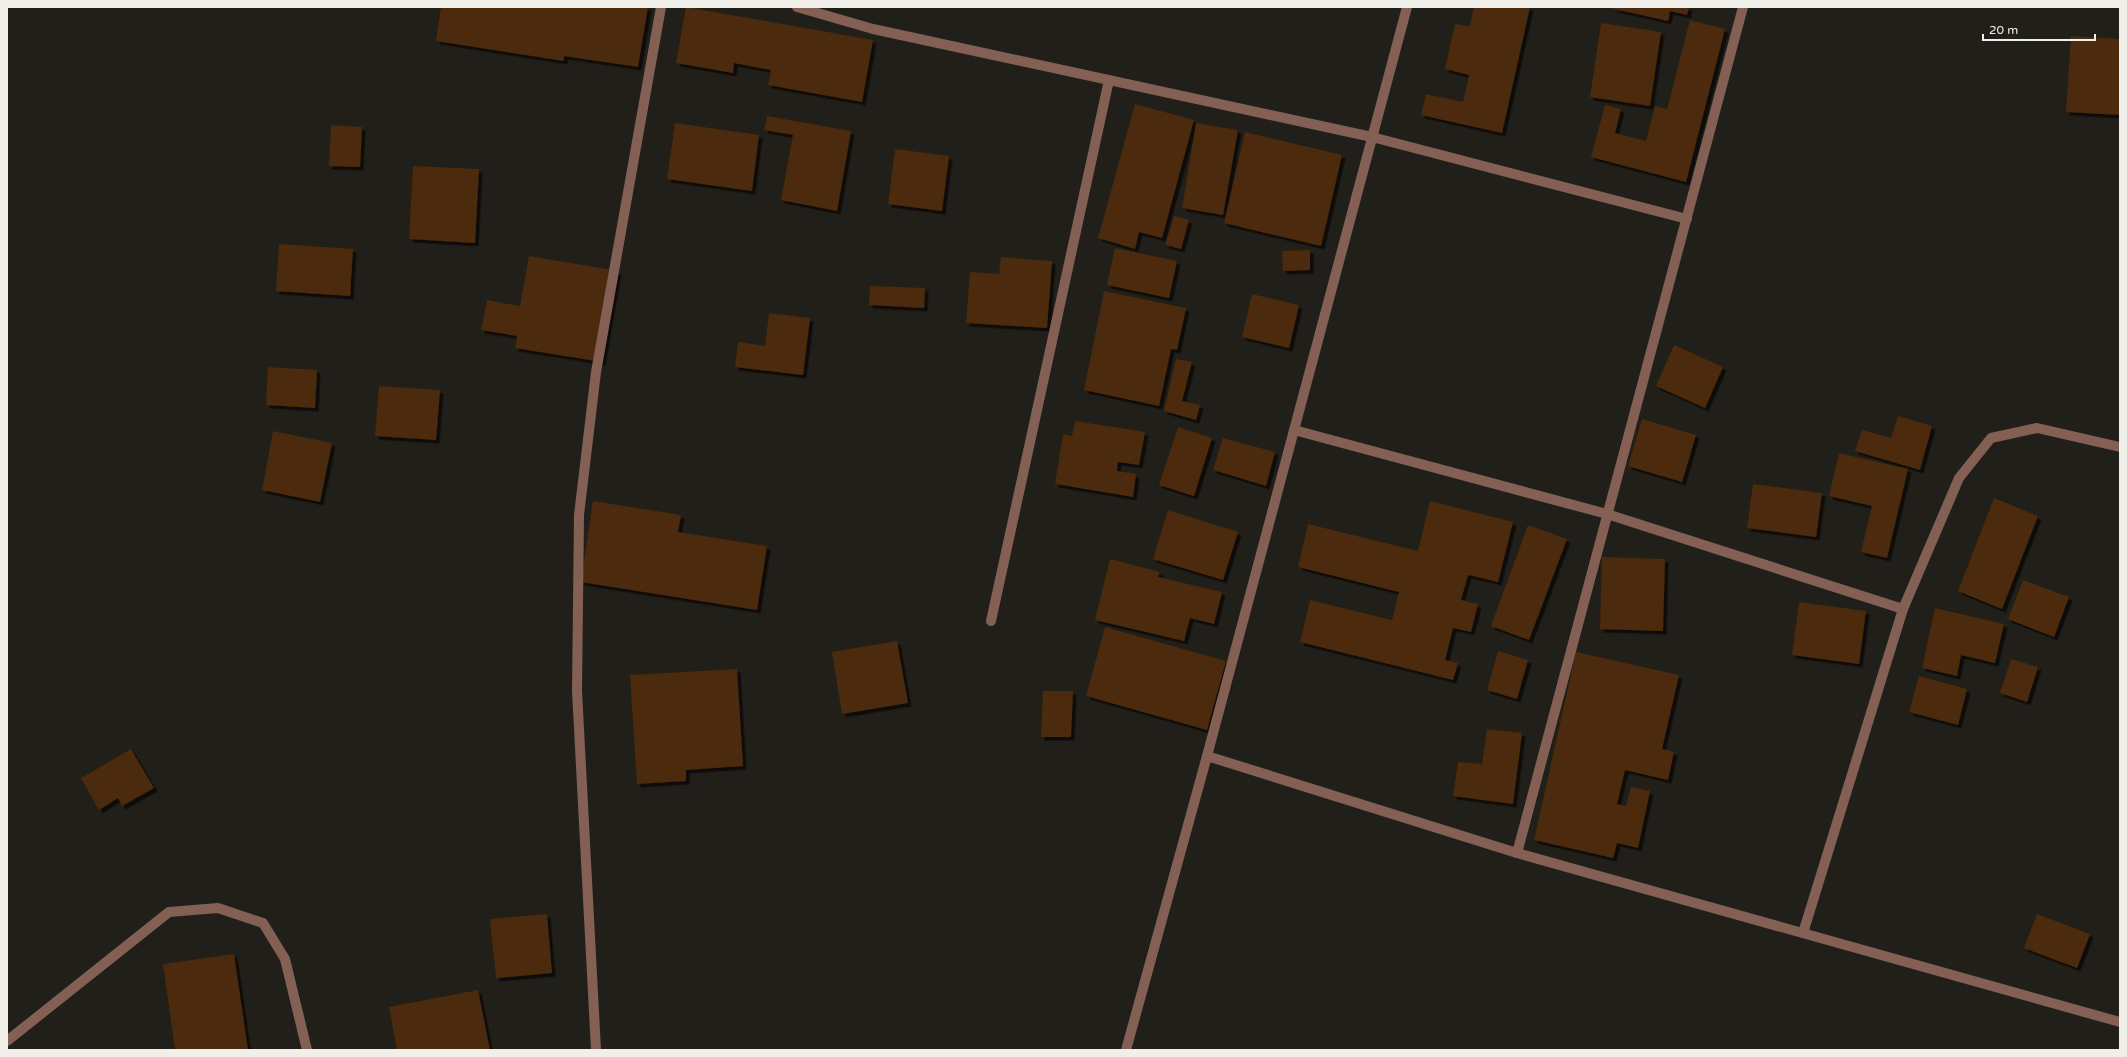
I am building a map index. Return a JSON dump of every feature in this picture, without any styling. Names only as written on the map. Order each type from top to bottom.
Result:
[{"type":"street","points":[[596,1050],[577,692],[579,515],[596,372],[661,7]]},
{"type":"street","points":[[797,7],[873,29],[1372,137],[1687,219]]},
{"type":"street","points":[[1126,1050],[1207,756],[1407,7]]},
{"type":"street","points":[[1517,853],[1743,7]]},
{"type":"street","points":[[991,621],[1109,80]]},
{"type":"street","points":[[1803,933],[1903,609],[1959,478],[1991,438],[2037,428],[2120,447]]},
{"type":"street","points":[[1294,430],[1607,514],[1903,609]]},
{"type":"street","points":[[1207,756],[1517,853],[2120,1022]]},
{"type":"street","points":[[7,1041],[169,912],[218,908],[264,923],[285,959],[307,1050]]},
{"type":"building","points":[[441,7],[648,7],[638,67],[564,56],[564,61],[436,41]]},
{"type":"building","points":[[686,7],[873,40],[862,102],[768,85],[771,70],[734,63],[733,73],[676,63]]},
{"type":"building","points":[[1474,7],[1530,7],[1502,133],[1421,115],[1426,94],[1463,102],[1469,75],[1445,69],[1455,24],[1470,26]]},
{"type":"building","points":[[1689,7],[1687,15],[1670,11],[1668,21],[1610,8]]},
{"type":"building","points":[[1690,20],[1725,29],[1686,182],[1591,157],[1605,105],[1621,109],[1615,133],[1646,141],[1655,106],[1667,109]]},
{"type":"building","points":[[1601,23],[1661,32],[1650,106],[1590,97]]},
{"type":"building","points":[[2071,36],[2120,39],[2120,115],[2066,112]]},
{"type":"building","points":[[1135,104],[1194,120],[1162,238],[1139,232],[1135,249],[1098,238]]},
{"type":"building","points":[[767,116],[851,131],[837,211],[781,200],[793,135],[764,130]]},
{"type":"building","points":[[675,123],[759,135],[752,191],[667,179]]},
{"type":"building","points":[[1196,123],[1238,130],[1223,215],[1182,208]]},
{"type":"building","points":[[331,125],[362,127],[360,167],[329,166]]},
{"type":"building","points":[[1245,132],[1342,155],[1321,246],[1224,223]]},
{"type":"building","points":[[895,149],[949,156],[942,211],[888,204]]},
{"type":"building","points":[[413,166],[479,169],[475,243],[409,239]]},
{"type":"building","points":[[1174,216],[1189,220],[1181,249],[1165,245]]},
{"type":"building","points":[[279,244],[353,249],[350,296],[276,291]]},
{"type":"building","points":[[1115,248],[1177,261],[1169,298],[1107,285]]},
{"type":"building","points":[[1310,250],[1310,270],[1283,271],[1282,251]]},
{"type":"building","points":[[529,256],[618,271],[602,362],[515,348],[517,336],[481,330],[487,300],[520,306]]},
{"type":"building","points":[[1001,257],[1052,261],[1047,328],[966,323],[970,272],[999,274]]},
{"type":"building","points":[[870,286],[925,288],[924,308],[869,305]]},
{"type":"building","points":[[1104,291],[1186,308],[1177,350],[1171,349],[1159,406],[1084,390]]},
{"type":"building","points":[[1252,294],[1299,305],[1289,348],[1242,337]]},
{"type":"building","points":[[769,313],[810,318],[803,375],[735,367],[738,342],[765,346]]},
{"type":"building","points":[[1674,345],[1723,367],[1705,408],[1656,386]]},
{"type":"building","points":[[1176,359],[1192,362],[1182,401],[1200,405],[1196,420],[1164,411]]},
{"type":"building","points":[[268,367],[317,370],[315,408],[266,405]]},
{"type":"building","points":[[379,386],[440,390],[436,440],[375,436]]},
{"type":"building","points":[[1898,416],[1932,426],[1920,470],[1855,451],[1862,430],[1891,438]]},
{"type":"building","points":[[1642,419],[1696,435],[1682,482],[1628,466]]},
{"type":"building","points":[[1075,421],[1145,432],[1139,465],[1118,462],[1117,471],[1136,474],[1133,497],[1055,484],[1063,434],[1072,436]]},
{"type":"building","points":[[1178,427],[1212,438],[1194,496],[1159,485]]},
{"type":"building","points":[[273,431],[332,443],[320,502],[262,490]]},
{"type":"building","points":[[1223,438],[1275,452],[1266,486],[1213,470]]},
{"type":"building","points":[[1839,453],[1908,469],[1887,558],[1861,552],[1872,506],[1829,496]]},
{"type":"building","points":[[1753,484],[1822,493],[1816,537],[1747,528]]},
{"type":"building","points":[[1994,498],[2038,516],[2002,609],[1958,591]]},
{"type":"building","points":[[593,501],[681,515],[678,532],[767,546],[757,610],[581,582]]},
{"type":"building","points":[[1430,501],[1513,522],[1498,582],[1468,575],[1461,600],[1478,604],[1471,632],[1453,628],[1445,660],[1458,663],[1453,680],[1300,642],[1310,600],[1392,620],[1399,592],[1298,567],[1308,524],[1418,551]]},
{"type":"building","points":[[1168,510],[1238,532],[1223,580],[1153,559]]},
{"type":"building","points":[[1528,525],[1567,539],[1529,640],[1491,626]]},
{"type":"building","points":[[1602,557],[1665,559],[1663,631],[1600,629]]},
{"type":"building","points":[[1110,559],[1160,572],[1158,577],[1222,592],[1214,624],[1190,618],[1184,641],[1095,620]]},
{"type":"building","points":[[2023,580],[2069,597],[2054,637],[2008,619]]},
{"type":"building","points":[[1799,602],[1866,611],[1859,664],[1792,655]]},
{"type":"building","points":[[1935,608],[2004,624],[1995,663],[1961,655],[1957,676],[1922,668]]},
{"type":"building","points":[[1105,627],[1226,661],[1207,730],[1086,696]]},
{"type":"building","points":[[897,641],[908,703],[842,714],[832,652]]},
{"type":"building","points":[[1498,651],[1528,660],[1517,699],[1487,690]]},
{"type":"building","points":[[1576,652],[1679,675],[1662,749],[1674,752],[1668,780],[1625,770],[1617,804],[1626,806],[1631,787],[1650,791],[1638,848],[1617,843],[1613,858],[1534,840]]},
{"type":"building","points":[[2011,659],[2038,667],[2027,702],[2000,693]]},
{"type":"building","points":[[737,669],[743,766],[686,770],[686,781],[637,784],[630,675]]},
{"type":"building","points":[[1919,676],[1967,689],[1958,725],[1909,712]]},
{"type":"building","points":[[1043,691],[1073,691],[1071,737],[1041,737]]},
{"type":"building","points":[[1487,729],[1522,733],[1513,804],[1453,796],[1458,762],[1482,764]]},
{"type":"building","points":[[131,749],[154,788],[122,806],[118,798],[99,810],[81,778]]},
{"type":"building","points":[[547,914],[552,973],[496,978],[490,919]]},
{"type":"building","points":[[2037,914],[2090,934],[2077,968],[2024,948]]},
{"type":"building","points":[[234,954],[248,1050],[175,1050],[163,964]]},
{"type":"building","points":[[478,990],[490,1050],[397,1050],[389,1007]]}]
